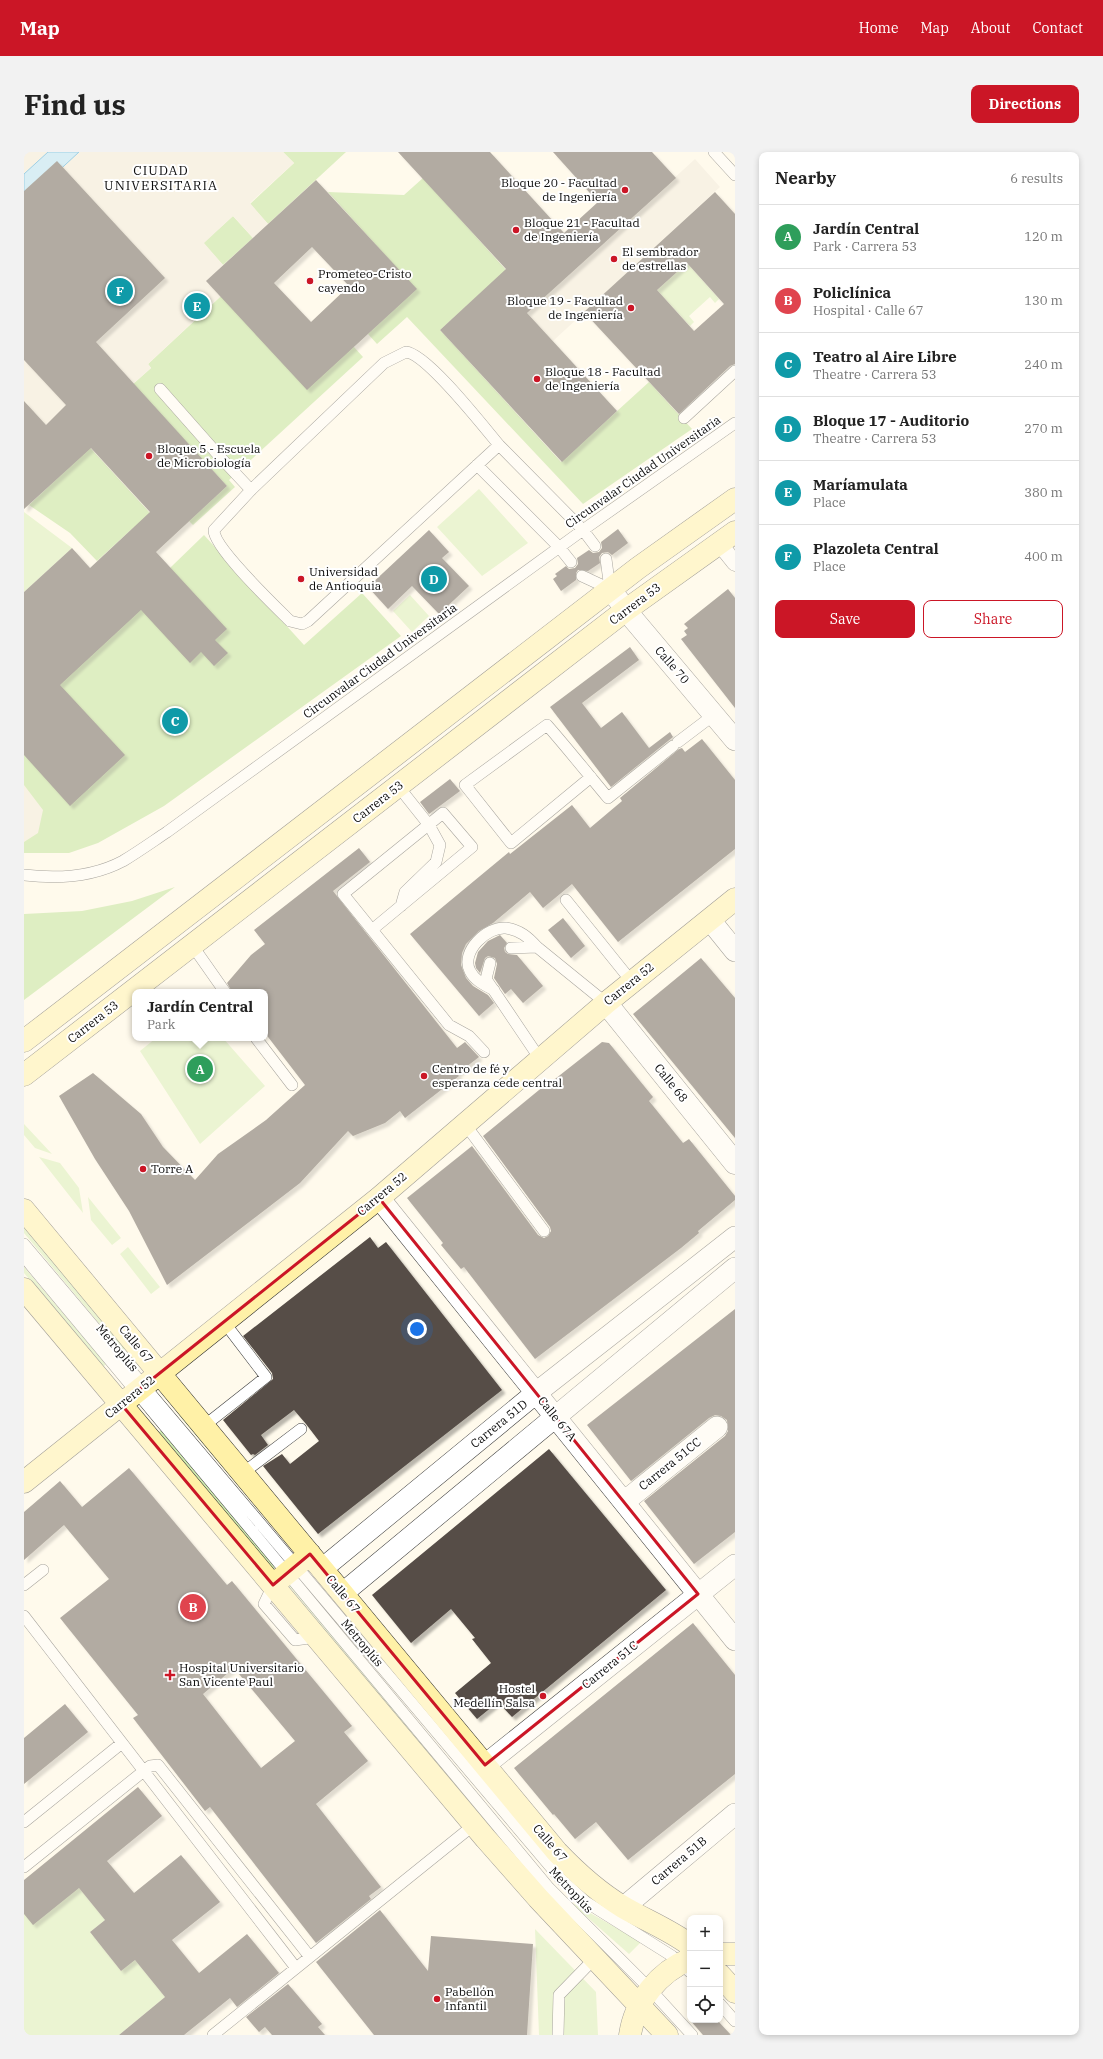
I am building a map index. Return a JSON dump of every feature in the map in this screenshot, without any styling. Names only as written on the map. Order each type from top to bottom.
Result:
[{"type":"main road","points":[[24,1041],[610,589],[735,499]]},
{"type":"main road","name":"Carrera 53","points":[[135,989],[626,610],[727,538]]},
{"type":"main road","name":"Carrera 52","points":[[24,1482],[379,1198],[606,1003],[735,899]]},
{"type":"main road","name":"Carrera 53","points":[[24,1075],[132,991]]},
{"type":"main road","name":"Calle 67","points":[[24,1210],[140,1389],[204,1426],[243,1473],[297,1569],[316,1637],[538,1898],[595,1958],[644,1997],[667,2035]]},
{"type":"main road","name":"Calle 67","points":[[24,1289],[140,1389],[297,1569],[343,1593],[571,1867],[605,1896],[675,1935],[687,1958]]},
{"type":"main road","points":[[723,1954],[735,1954]]},
{"type":"main road","points":[[630,2035],[644,1997],[662,1976],[687,1961]]},
{"type":"main road","points":[[723,1978],[735,1992]]},
{"type":"street","points":[[727,538],[735,563]]},
{"type":"street","name":"Calle 70","points":[[610,589],[735,740]]},
{"type":"street","points":[[710,920],[735,951]]},
{"type":"street","name":"Calle 68","points":[[606,1003],[735,1163]]},
{"type":"street","name":"Calle 67A","points":[[379,1198],[735,1640]]},
{"type":"street","name":"Carrera 51D","points":[[297,1569],[536,1393],[735,1237]]},
{"type":"street","points":[[343,1593],[735,1268]]},
{"type":"street","name":"Carrera 51CC","points":[[624,1502],[717,1427]]},
{"type":"street","name":"Carrera 51C","points":[[485,1765],[735,1565]]},
{"type":"street","name":"Carrera 51B","points":[[624,1907],[735,1814]]},
{"type":"lane","points":[[714,152],[735,175]]},
{"type":"lane","points":[[499,445],[302,624],[290,621],[228,556],[214,535],[217,527],[251,490],[384,363],[406,352],[410,352],[430,366],[499,445],[583,530],[595,546]]},
{"type":"lane","points":[[684,418],[735,371]]},
{"type":"lane","points":[[160,389],[251,490]]},
{"type":"lane","name":"Circunvalar Ciudad Universitaria","points":[[24,875],[48,878],[86,874],[121,862],[167,832],[559,547],[735,423]]},
{"type":"lane","points":[[477,465],[559,547],[571,562]]},
{"type":"lane","points":[[606,559],[610,589]]},
{"type":"lane","points":[[582,576],[610,589]]},
{"type":"lane","points":[[591,777],[511,843],[465,785],[547,724],[591,777],[608,798],[715,714]]},
{"type":"lane","points":[[398,786],[429,825],[440,845],[436,862],[405,892],[401,906]]},
{"type":"lane","points":[[373,930],[472,847],[443,813],[343,894],[449,1025],[469,1036],[484,1052]]},
{"type":"lane","points":[[566,900],[632,982]]},
{"type":"lane","points":[[494,990],[476,980],[469,970],[467,958],[477,942],[492,932],[505,928],[524,934],[606,1003]]},
{"type":"lane","points":[[192,945],[223,989]]},
{"type":"lane","points":[[511,948],[537,946]]},
{"type":"lane","points":[[490,963],[486,979],[540,1060]]},
{"type":"lane","points":[[258,1041],[292,1085]]},
{"type":"lane","points":[[464,1124],[544,1231]]},
{"type":"lane","name":"Metroplús","points":[[24,1244],[140,1389]]},
{"type":"lane","name":"Metroplús","points":[[24,1257],[297,1569],[570,1889],[603,1914],[651,1942],[687,1960]]},
{"type":"lane","points":[[204,1426],[266,1377],[224,1322]]},
{"type":"lane","points":[[243,1473],[301,1429]]},
{"type":"lane","name":"Metroplús","points":[[297,1569],[549,1888],[644,1997],[692,2035]]},
{"type":"lane","points":[[24,1585],[43,1570]]},
{"type":"lane","points":[[24,1616],[296,1968]]},
{"type":"lane","points":[[24,1822],[122,1743]]},
{"type":"lane","points":[[24,1868],[154,1764],[162,1768],[310,1956]]},
{"type":"lane","points":[[213,2035],[474,1824]]},
{"type":"lane","points":[[558,2035],[559,1995],[595,1958]]},
{"type":"lane","points":[[723,2007],[735,2021]]},
{"type":"highlighted area","points":[[379,1198],[698,1594],[485,1765],[310,1554],[273,1585],[121,1404]]},
{"type":"green space","points":[[283,152],[346,152],[268,224],[250,204],[294,163]]},
{"type":"green space","points":[[423,178],[506,270],[440,330],[561,462],[649,382],[692,429],[583,504],[407,317],[377,344],[368,334],[416,289],[328,192],[404,195]]},
{"type":"green space","points":[[233,216],[253,238],[223,265],[203,243]]},
{"type":"green space","points":[[687,263],[719,299],[715,303],[710,297],[689,316],[694,322],[690,326],[657,290]]},
{"type":"green space","points":[[221,296],[354,347],[363,357],[229,480],[235,487],[193,525],[189,521],[227,486],[133,384],[151,368],[148,364]]},
{"type":"green space","points":[[83,440],[161,525],[134,527],[97,561],[70,533],[29,505],[77,460]]},
{"type":"green space","points":[[479,489],[528,543],[482,576],[437,527]]},
{"type":"green space","points":[[24,512],[72,548],[24,592]]},
{"type":"green space","points":[[204,535],[304,645],[362,593],[401,636],[164,806],[98,843],[69,853],[24,853],[24,694],[135,615],[171,567]]},
{"type":"green space","points":[[410,595],[429,616],[412,632],[393,611]]},
{"type":"green space","points":[[175,887],[24,1000],[24,914],[82,911],[132,901]]},
{"type":"green space","points":[[152,1041],[226,1041],[265,1086],[200,1144],[140,1051]]},
{"type":"green space","points":[[24,1124],[52,1154],[35,1148],[24,1135]]},
{"type":"green space","points":[[39,1157],[60,1163],[79,1188],[83,1213]]},
{"type":"green space","points":[[88,1197],[121,1238],[112,1245],[91,1220]]},
{"type":"green space","points":[[24,1226],[126,1348],[122,1351],[24,1233]]},
{"type":"green space","points":[[128,1247],[160,1287],[151,1294],[120,1254]]},
{"type":"green space","points":[[24,1267],[106,1364],[103,1367],[24,1273]]},
{"type":"green space","points":[[182,1412],[296,1549],[293,1551],[179,1415]]},
{"type":"green space","points":[[162,1430],[276,1566],[273,1569],[159,1432]]},
{"type":"green space","points":[[292,1584],[544,1890],[516,1859],[289,1586]]},
{"type":"green space","points":[[79,1888],[105,1920],[90,1932],[121,1971],[135,1960],[165,1997],[119,2035],[24,2035],[24,1914]]},
{"type":"green space","points":[[569,1901],[641,1942],[629,1954]]},
{"type":"green space","points":[[535,1929],[596,1992],[598,2035],[539,2035]]},
{"type":"shaded area","points":[[24,152],[283,152],[294,163],[250,203],[268,224],[253,238],[233,216],[204,243],[223,265],[207,281],[221,296],[148,364],[151,368],[133,384],[113,362],[46,425],[24,401]]},
{"type":"shaded area","points":[[695,159],[720,187],[553,341],[527,313]]},
{"type":"shaded area","points":[[24,785],[43,810],[38,833],[24,842]]},
{"type":"water","points":[[48,152],[79,152],[24,203],[24,174]]},
{"type":"building","points":[[398,152],[490,152],[564,233],[598,202],[553,152],[652,152],[676,178],[527,313],[617,411],[562,462],[440,330],[506,269]]},
{"type":"building","points":[[57,161],[165,278],[96,342],[227,486],[156,552],[227,629],[215,640],[228,653],[214,666],[201,652],[190,663],[141,610],[60,685],[125,755],[70,806],[24,755],[24,592],[72,548],[90,568],[150,512],[91,448],[24,509],[24,401],[46,425],[66,405],[24,360],[24,191]]},
{"type":"building","points":[[316,180],[417,289],[307,390],[206,281]],"holes":[[[312,247],[349,286],[311,322],[274,283]]]},
{"type":"building","name":"Bloque 19 - Facultad de Ingeniería","points":[[715,192],[735,214],[735,364],[730,366],[679,414],[584,312]],"holes":[[[687,263],[724,304],[694,331],[657,290]]]},
{"type":"building","points":[[618,529],[628,543],[612,555],[608,552],[602,553],[599,557],[600,563],[588,571],[578,570],[576,573],[576,580],[561,591],[553,579],[557,576],[555,574],[566,566],[569,569],[575,568],[578,564],[577,558],[589,550],[593,553],[599,552],[602,548],[601,542]]},
{"type":"building","points":[[429,530],[449,552],[442,558],[469,586],[439,614],[412,586],[388,609],[368,587]]},
{"type":"building","points":[[728,589],[735,598],[735,708],[681,639],[687,635],[684,631],[688,628],[684,624]]},
{"type":"building","points":[[630,647],[639,660],[582,703],[601,728],[622,712],[649,748],[670,732],[673,737],[611,787],[550,707]]},
{"type":"building","points":[[702,739],[735,780],[735,849],[618,942],[572,884],[543,908],[530,892],[493,923],[479,931],[466,944],[462,953],[461,965],[466,978],[473,986],[488,995],[494,1003],[479,1016],[410,934],[509,852],[510,854],[572,805],[590,828],[622,801],[620,798],[679,749],[682,748],[685,752]]},
{"type":"building","points":[[450,779],[460,791],[429,814],[420,802]]},
{"type":"building","points":[[359,848],[370,862],[333,891],[457,1048],[465,1042],[479,1057],[457,1074],[459,1076],[405,1118],[400,1111],[385,1123],[353,1136],[348,1131],[300,1183],[167,1285],[129,1211],[95,1159],[59,1096],[93,1073],[141,1114],[163,1147],[195,1180],[218,1154],[266,1120],[305,1085],[268,1037],[268,989],[230,989],[227,983],[251,955],[265,944],[254,930]]},
{"type":"building","points":[[563,918],[585,946],[571,958],[548,930]]},
{"type":"building","points":[[500,935],[507,943],[504,948],[505,952],[508,954],[517,955],[543,986],[523,1003],[511,989],[505,994],[494,978],[497,964],[495,958],[488,956],[485,958],[480,973],[476,968],[475,963],[478,952],[488,941]]},
{"type":"building","points":[[701,958],[735,998],[735,1138],[633,1014]]},
{"type":"building","points":[[602,1042],[609,1043],[653,1097],[649,1101],[683,1143],[689,1139],[735,1196],[735,1200],[698,1231],[699,1233],[681,1248],[535,1359],[464,1267],[461,1269],[441,1245],[443,1243],[407,1198],[472,1146],[538,1235],[544,1238],[548,1236],[551,1231],[550,1227],[483,1136],[539,1090]]},
{"type":"building","points":[[370,1237],[378,1248],[386,1242],[502,1390],[318,1534],[263,1466],[282,1454],[290,1464],[319,1441],[306,1424],[294,1410],[261,1435],[268,1445],[255,1455],[251,1455],[223,1420],[273,1379],[272,1373],[243,1336]]},
{"type":"building","points":[[735,1309],[735,1532],[694,1564],[644,1501],[725,1436],[728,1431],[727,1420],[721,1416],[715,1415],[709,1418],[631,1481],[587,1425]]},
{"type":"building","points":[[549,1449],[666,1590],[512,1717],[498,1702],[477,1719],[455,1693],[491,1663],[472,1639],[475,1638],[451,1609],[411,1643],[372,1595]]},
{"type":"building","points":[[129,1468],[227,1585],[232,1581],[352,1726],[344,1732],[368,1761],[316,1804],[381,1887],[369,1896],[371,1899],[316,1943],[210,1807],[205,1811],[133,1718],[138,1715],[60,1618],[109,1579],[64,1525],[24,1560],[24,1512],[60,1481],[82,1507]],"holes":[[[234,1668],[295,1741],[261,1768],[203,1694]]]},
{"type":"building","points":[[693,1623],[735,1675],[735,1774],[628,1860],[596,1822],[575,1839],[514,1768]]},
{"type":"building","points":[[65,1704],[88,1732],[24,1784],[24,1738]]},
{"type":"building","points":[[138,1787],[162,1816],[107,1861],[134,1893],[181,1855],[220,1902],[172,1940],[199,1973],[247,1934],[279,1973],[237,2007],[230,1998],[184,2035],[119,2035],[165,1997],[135,1960],[121,1971],[90,1932],[105,1920],[79,1888],[33,1925],[24,1914],[24,1880]]},
{"type":"building","name":"Pabellón Infantil","points":[[380,1910],[428,1971],[431,1936],[533,1944],[527,2035],[374,2035],[316,1962]]},
{"type":"building","points":[[288,1984],[322,2024],[318,2027],[325,2035],[272,2035],[265,2027],[259,2032],[246,2017]]},
{"type":"building","points":[[693,2023],[720,2023],[731,2035],[703,2035]]},
{"type":"place","name":"Bloque 20 - Facultad de Ingeniería","points":[[625,190]]},
{"type":"place","name":"Bloque 21 - Facultad de Ingeniería","points":[[516,230]]},
{"type":"place","name":"El sembrador de estrellas","points":[[614,259]]},
{"type":"place","name":"Prometeo-Cristo cayendo","points":[[310,281]]},
{"type":"place","name":"Plazoleta Central","points":[[120,291]]},
{"type":"place","name":"Maríamulata","points":[[197,306]]},
{"type":"place","name":"Bloque 19 - Facultad de Ingeniería","points":[[631,308]]},
{"type":"place","name":"Bloque 18 - Facultad de Ingeniería","points":[[537,379]]},
{"type":"place","name":"Bloque 5 - Escuela de Microbiología","points":[[149,456]]},
{"type":"place","name":"Universidad de Antioquia","points":[[301,579]]},
{"type":"place","name":"Bloque 17 - Auditorio","points":[[434,579]]},
{"type":"place","name":"Teatro al Aire Libre","points":[[175,721]]},
{"type":"place","name":"Jardín Central","points":[[200,1069]]},
{"type":"place","name":"Centro de fé y esperanza cede central","points":[[424,1076]]},
{"type":"place","name":"Torre A","points":[[143,1169]]},
{"type":"place","name":"Policlínica","points":[[193,1607]]},
{"type":"place","name":"Hospital Universitario San Vicente Paul","points":[[170,1675]]},
{"type":"place","name":"Hostel Medellín Salsa","points":[[543,1696]]},
{"type":"place","name":"Pabellón Infantil","points":[[437,1999]]},
{"type":"district","name":"CIUDAD UNIVERSITARIA","points":[[161,178]]}]
